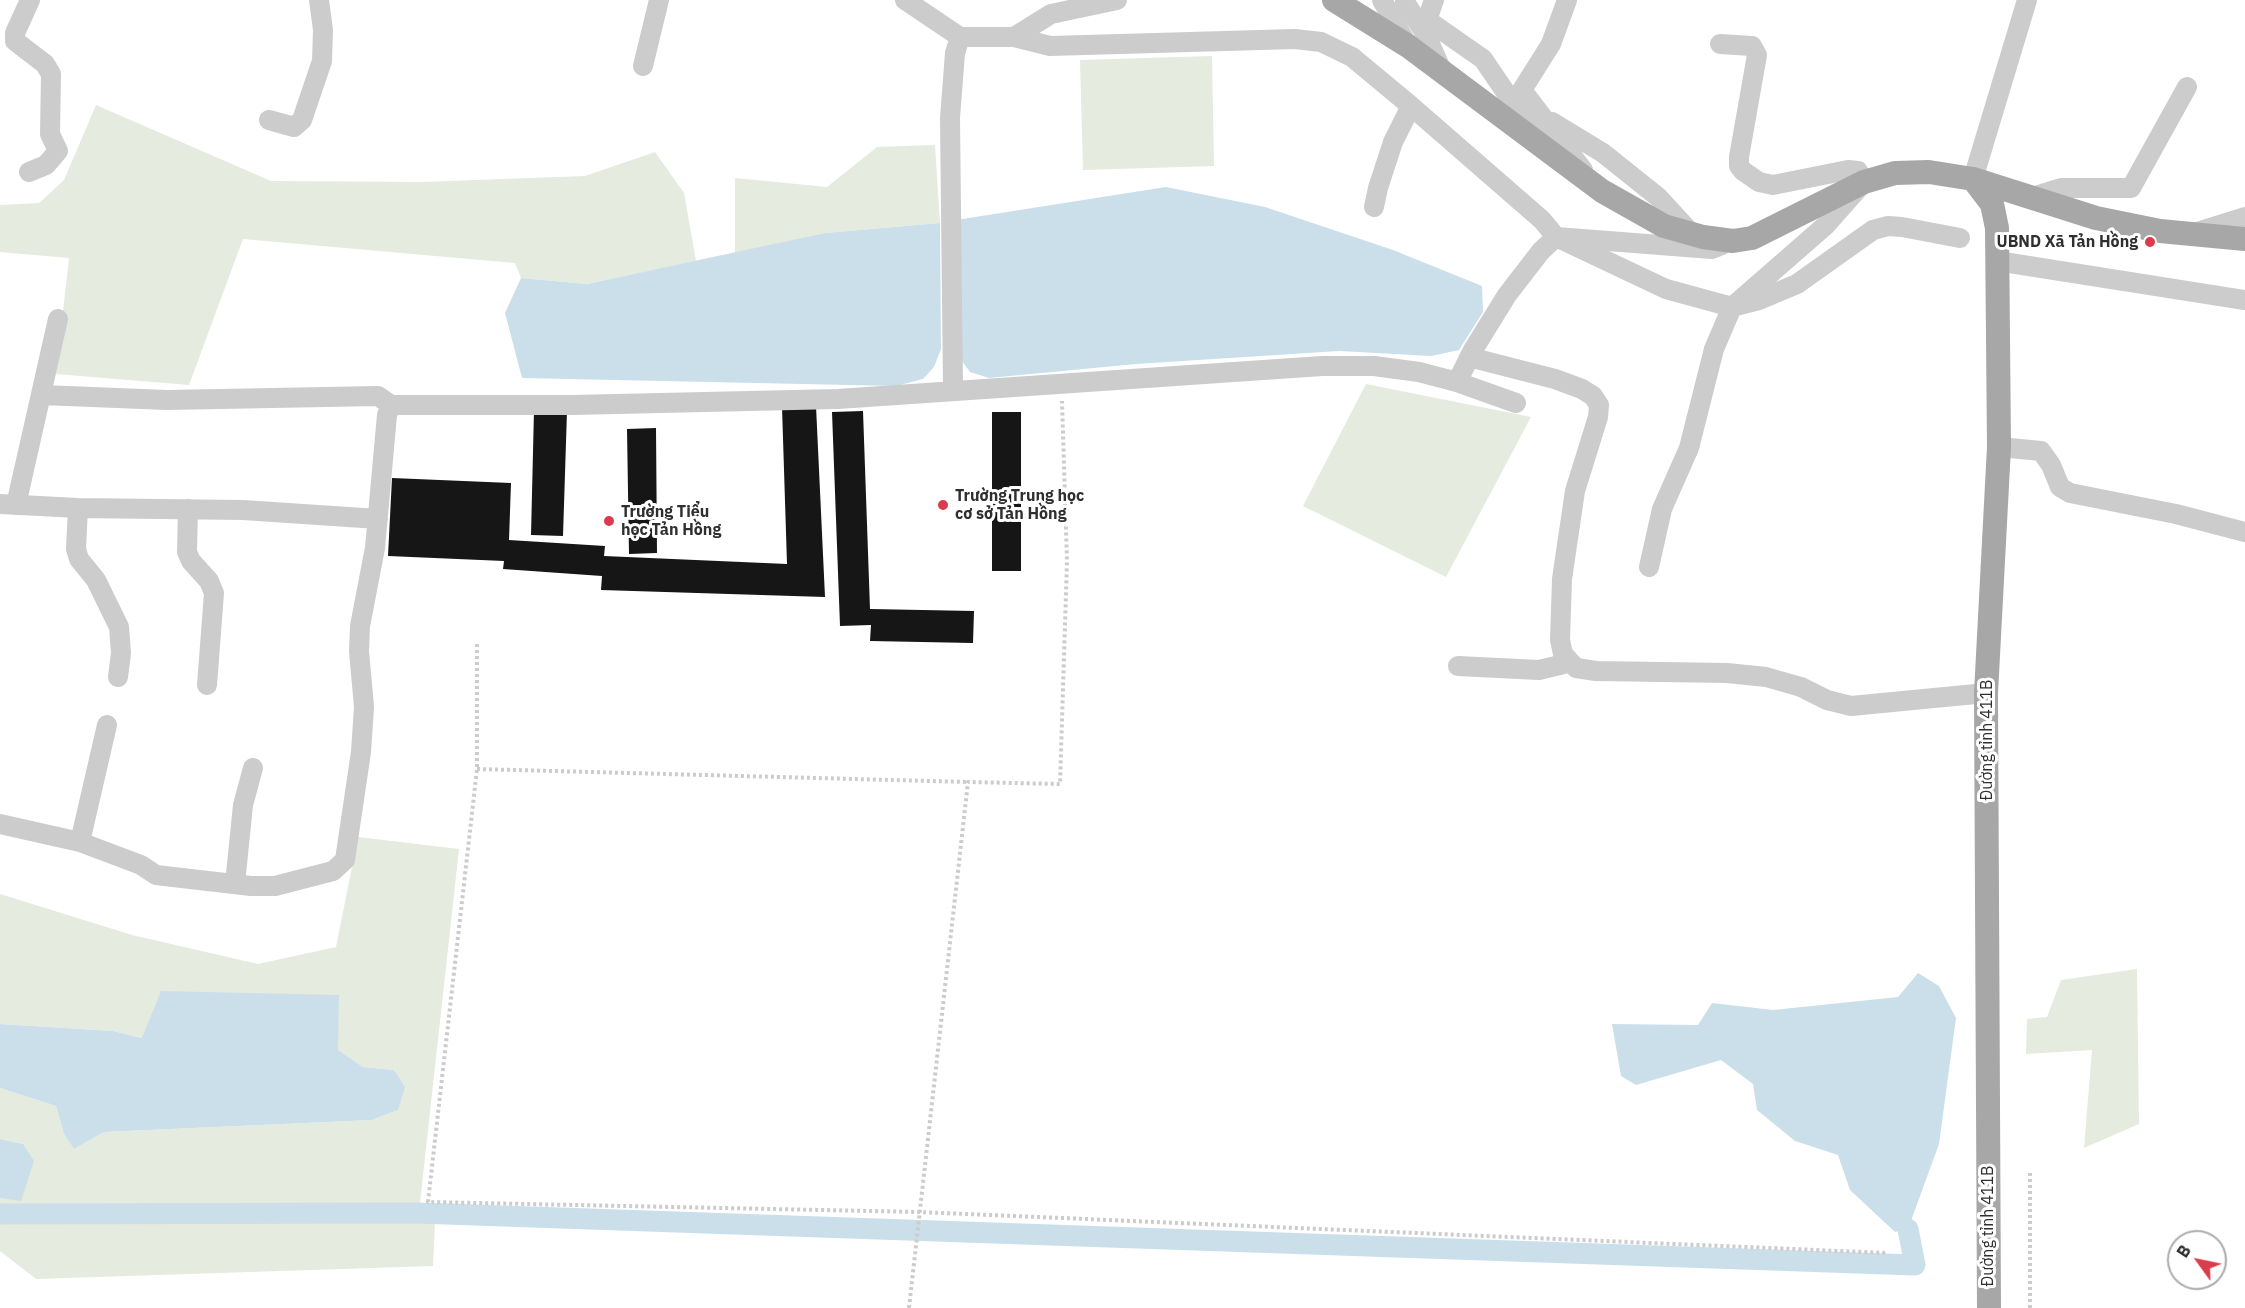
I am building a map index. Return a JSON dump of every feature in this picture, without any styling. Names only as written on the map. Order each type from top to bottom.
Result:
[{"type":"main road","points":[[1348,5],[1408,46],[1594,184],[1664,226],[1692,234],[1733,241],[1752,238],[1864,182],[1895,173],[1929,172],[1973,179],[2096,218],[2191,234],[2245,239]]},
{"type":"main road","name":"Đường tỉnh 411B","points":[[1973,179],[1992,204],[1997,228],[2000,447],[1986,693],[1989,1308]]},
{"type":"street","points":[[29,172],[46,165],[58,151],[50,134],[51,74],[45,64],[7,43],[15,33],[30,0]]},
{"type":"street","points":[[268,120],[294,127],[302,120],[322,61],[323,30],[319,0]]},
{"type":"street","points":[[643,66],[659,0]]},
{"type":"street","points":[[905,0],[960,37],[1014,37],[1050,46],[1295,39],[1321,42],[1352,57],[1542,220],[1556,237],[1666,289],[1732,307],[1760,300],[1797,284],[1873,230],[1888,226],[1902,227],[1960,238]]},
{"type":"street","points":[[1014,37],[1051,15],[1118,0]]},
{"type":"street","points":[[1382,0],[1408,46]]},
{"type":"street","points":[[1434,0],[1427,20],[1483,59],[1542,147]]},
{"type":"street","points":[[1567,0],[1551,44],[1522,90],[1594,184]]},
{"type":"street","points":[[1973,179],[2027,0]]},
{"type":"street","points":[[1405,2],[1426,35],[1443,73]]},
{"type":"street","points":[[952,390],[950,118],[952,72],[960,37]]},
{"type":"street","points":[[1649,567],[1662,509],[1689,448],[1714,349],[1732,307],[1833,218],[1864,182],[1858,171],[1848,170],[1773,185],[1759,182],[1743,171],[1739,166],[1739,157],[1756,52],[1748,45],[1720,44]]},
{"type":"street","points":[[2029,198],[2061,188],[2131,188],[2187,87]]},
{"type":"street","points":[[1374,207],[1393,142],[1411,106]]},
{"type":"street","points":[[1541,115],[1603,153],[1658,197],[1692,234]]},
{"type":"street","points":[[2191,234],[2245,217]]},
{"type":"street","points":[[1457,382],[1469,357],[1507,295],[1541,251],[1556,237],[1712,249],[1733,241]]},
{"type":"street","points":[[1997,261],[2245,300]]},
{"type":"street","points":[[58,319],[42,394],[8,504],[78,508],[188,508],[378,519]]},
{"type":"street","points":[[1469,357],[1573,385],[1593,396],[1599,405],[1598,417],[1575,491],[1566,545],[1560,640],[1568,663],[1576,668],[1596,671],[1727,673],[1766,677],[1801,687],[1827,700],[1851,706],[1986,693]]},
{"type":"street","points":[[42,394],[167,400],[378,396],[391,405],[572,405],[838,399],[916,395],[952,390],[1062,385],[1283,367],[1350,366],[1419,372],[1457,382],[1516,403]]},
{"type":"street","points":[[0,824],[80,842],[141,865],[156,875],[235,884],[275,886],[333,871],[345,860],[361,752],[364,707],[360,626],[378,519],[387,415],[391,405]]},
{"type":"street","points":[[2000,447],[2041,451],[2051,465],[2061,487],[2070,493],[2176,514],[2245,532]]},
{"type":"street","points":[[78,508],[76,549],[79,559],[96,580],[119,627],[121,653],[118,677]]},
{"type":"street","points":[[188,508],[187,552],[191,561],[209,580],[214,593],[210,618],[207,685]]},
{"type":"street","points":[[1458,666],[1539,670],[1568,663]]},
{"type":"street","points":[[80,842],[107,725]]},
{"type":"street","points":[[235,884],[243,805],[252,768]]},
{"type":"path","points":[[477,769],[1060,784],[1067,561],[1062,385]]},
{"type":"path","points":[[477,644],[477,769],[428,1202],[920,1212],[1887,1253]]},
{"type":"path","points":[[909,1308],[968,782]]},
{"type":"path","points":[[2030,1172],[2030,1308]]},
{"type":"shaded area","points":[[1212,56],[1214,166],[1083,170],[1080,60]]},
{"type":"shaded area","points":[[96,105],[271,181],[422,182],[585,176],[655,152],[684,193],[696,261],[587,284],[521,278],[515,263],[243,239],[189,385],[56,374],[69,258],[0,252],[0,205],[39,203],[64,180]]},
{"type":"shaded area","points":[[935,145],[940,223],[825,233],[735,253],[735,178],[827,187],[877,147]]},
{"type":"shaded area","points":[[1366,384],[1531,417],[1446,577],[1303,506]]},
{"type":"shaded area","points":[[358,837],[459,849],[418,1221],[435,1221],[433,1266],[36,1279],[0,1251],[0,1198],[21,1200],[23,1144],[0,1139],[0,1088],[56,1106],[64,1134],[74,1149],[104,1132],[372,1120],[398,1110],[395,1070],[363,1067],[337,1050],[339,995],[142,1038],[113,1031],[0,1024],[0,894],[132,935],[258,964],[336,947]]},
{"type":"shaded area","points":[[2137,969],[2139,1124],[2084,1148],[2092,1050],[2026,1054],[2027,1019],[2047,1017],[2061,980]]},
{"type":"water","points":[[1166,187],[1265,207],[1393,250],[1482,286],[1483,312],[1459,350],[1431,356],[1339,351],[1136,364],[989,378],[970,372],[959,357],[956,220]]},
{"type":"water","points":[[940,223],[941,349],[934,367],[923,379],[896,386],[522,378],[505,313],[521,278],[587,284],[825,233]]},
{"type":"water","points":[[1918,973],[1939,986],[1956,1018],[1939,1144],[1908,1229],[1895,1232],[1850,1190],[1838,1155],[1795,1141],[1757,1110],[1753,1084],[1721,1060],[1636,1085],[1621,1076],[1612,1024],[1698,1025],[1712,1003],[1773,1010],[1898,997]]},
{"type":"water","points":[[161,991],[339,995],[338,1050],[363,1067],[394,1070],[405,1087],[398,1110],[372,1120],[104,1132],[74,1149],[64,1134],[56,1106],[0,1088],[0,1024],[113,1031],[142,1038]]},
{"type":"water","points":[[0,1139],[23,1144],[34,1161],[21,1201],[0,1198]]},
{"type":"building","points":[[816,406],[825,597],[601,590],[602,576],[503,569],[504,561],[388,556],[392,478],[511,483],[509,540],[605,546],[604,556],[787,564],[782,407]]},
{"type":"building","points":[[534,410],[567,411],[563,536],[531,535]]},
{"type":"building","points":[[863,411],[870,609],[974,611],[973,643],[870,641],[871,625],[840,626],[832,412]]},
{"type":"building","points":[[992,412],[1021,412],[1021,571],[992,571]]},
{"type":"building","points":[[656,428],[657,553],[629,554],[627,429]]},
{"type":"waterway","points":[[0,1214],[417,1213],[1915,1265],[1908,1229]]},
{"type":"place","name":"UBND Xã Tản Hồng","points":[[2150,242]]},
{"type":"place","name":"Trường Trung học cơ sở Tản Hồng","points":[[943,505]]},
{"type":"place","name":"Trường Tiểu học Tản Hồng","points":[[609,521]]}]
